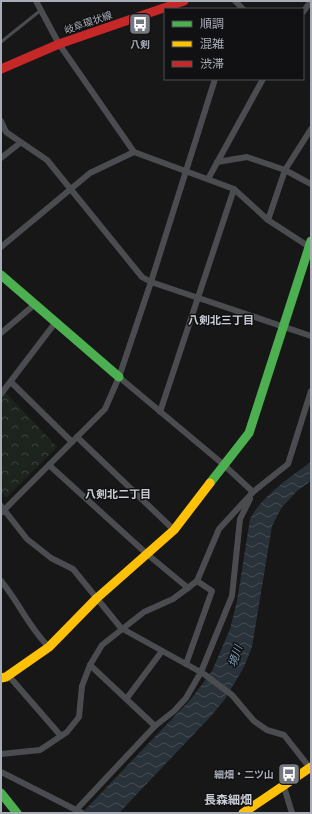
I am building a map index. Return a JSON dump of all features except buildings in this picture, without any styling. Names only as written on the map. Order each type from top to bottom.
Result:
[{"type":"main road","name":"岐阜環状線","points":[[1,69],[59,44],[161,4],[184,1]]},
{"type":"main road","points":[[5,677],[48,647],[97,598],[174,530],[249,433],[282,327],[310,246]]},
{"type":"main road","points":[[1,275],[119,378]]},
{"type":"main road","points":[[243,813],[284,787],[310,767]]},
{"type":"main road","points":[[1,793],[17,813]]},
{"type":"street","points":[[36,1],[59,44],[134,152],[234,189],[268,220],[310,246]]},
{"type":"street","points":[[304,10],[310,1]]},
{"type":"street","points":[[215,80],[119,378],[105,409],[2,510],[28,539],[51,558],[73,569],[121,628],[202,673],[232,695],[254,721],[267,730],[284,734],[310,767]]},
{"type":"street","points":[[208,180],[262,80]]},
{"type":"street","points":[[1,121],[6,132],[47,160],[70,191],[142,277],[151,282],[311,336]]},
{"type":"street","points":[[268,220],[285,170],[311,129]]},
{"type":"street","points":[[1,158],[20,143]]},
{"type":"street","points":[[1,246],[70,191],[90,173],[134,152]]},
{"type":"street","points":[[217,162],[247,157],[285,170],[311,184]]},
{"type":"street","points":[[160,412],[234,189]]},
{"type":"street","points":[[1,333],[34,305]]},
{"type":"street","points":[[1,394],[56,323]]},
{"type":"street","points":[[119,378],[224,465],[253,492]]},
{"type":"street","points":[[11,382],[174,530]]},
{"type":"street","points":[[1,754],[40,750],[62,736],[80,717],[82,686],[90,664],[102,644],[121,628],[144,612],[173,599],[197,581],[219,529],[253,492],[288,464],[311,392]]},
{"type":"street","points":[[49,465],[147,554],[188,588]]},
{"type":"street","points":[[1,772],[79,811],[155,726],[174,711],[186,698],[202,673],[232,596],[240,519],[253,492]]},
{"type":"street","points":[[1,581],[12,594],[36,635],[48,647]]},
{"type":"street","points":[[186,664],[212,591],[197,581]]},
{"type":"street","points":[[127,698],[162,651]]},
{"type":"street","points":[[90,664],[155,726]]},
{"type":"street","points":[[5,677],[62,736]]},
{"type":"street","points":[[284,787],[292,813]]},
{"type":"lane","points":[[1,42],[41,10]]},
{"type":"green space","points":[[6,393],[57,447],[6,498],[1,492],[1,397]]},
{"type":"water","name":"境川","points":[[311,462],[311,481],[297,491],[282,507],[272,526],[252,647],[244,667],[225,699],[212,715],[119,813],[82,813],[191,699],[212,671],[230,629],[237,601],[250,519],[261,503],[269,495],[286,480]]},
{"type":"traffic: fast","points":[[210,483],[249,433],[311,241]]},
{"type":"traffic: fast","points":[[1,275],[119,377]]},
{"type":"traffic: fast","points":[[1,793],[17,813]]},
{"type":"traffic: slow","points":[[1,678],[6,677],[49,647],[97,598],[174,530],[210,483]]},
{"type":"traffic: slow","points":[[243,813],[311,767]]},
{"type":"traffic: jam","points":[[1,69],[59,44],[184,1]]},
{"type":"place","name":"八剣","points":[[140,24]]},
{"type":"place","name":"細畑・二ツ山","points":[[289,774]]},
{"type":"district","name":"八剣北三丁目","points":[[221,320]]},
{"type":"district","name":"八剣北二丁目","points":[[118,494]]},
{"type":"district","name":"長森細畑","points":[[228,800]]}]
